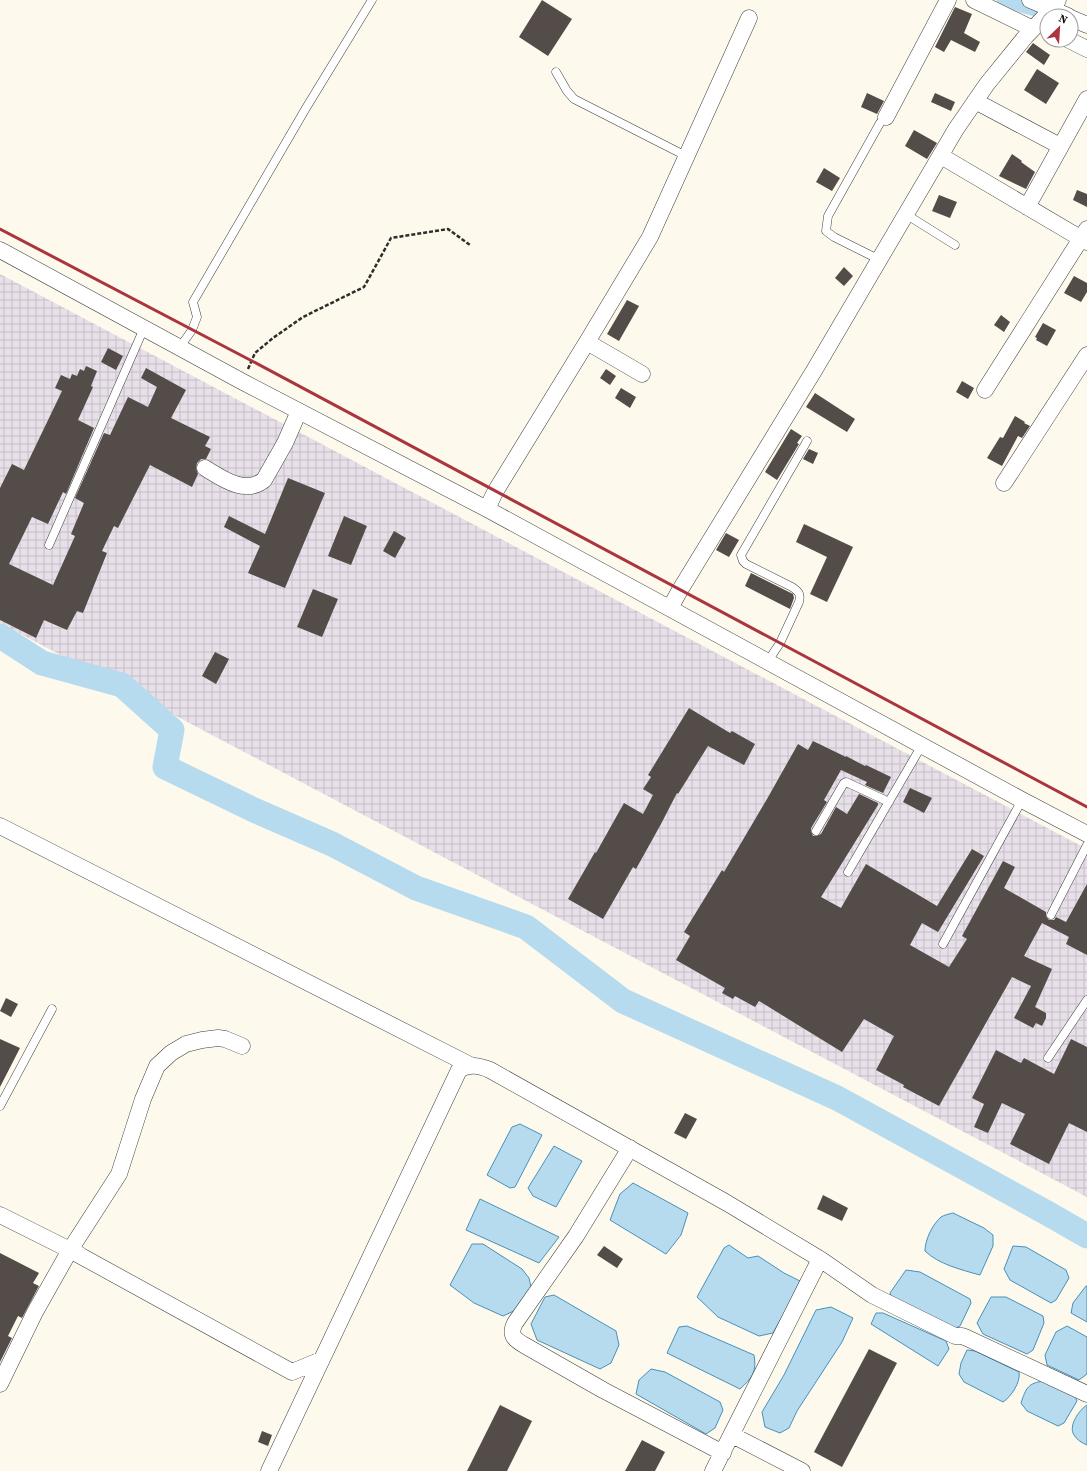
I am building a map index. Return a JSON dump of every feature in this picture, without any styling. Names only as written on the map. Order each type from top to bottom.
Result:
[{"type":"street","points":[[886,117],[948,0]]},
{"type":"street","points":[[670,608],[975,101],[986,84],[1039,28],[974,0]]},
{"type":"street","points":[[1030,0],[1053,7]]},
{"type":"street","points":[[487,510],[495,492],[650,237],[749,18]]},
{"type":"street","points":[[1027,207],[1087,99]]},
{"type":"street","points":[[975,101],[1060,146]]},
{"type":"street","points":[[941,156],[1027,207],[1085,237],[985,390]]},
{"type":"street","points":[[0,250],[243,382],[670,608],[1087,834]]},
{"type":"street","points":[[587,342],[642,374]]},
{"type":"street","points":[[1004,483],[1087,355]]},
{"type":"street","points":[[205,468],[221,478],[238,485],[247,487],[260,483],[264,480],[285,443],[298,411]]},
{"type":"street","points":[[0,826],[470,1065]]},
{"type":"street","points":[[0,1384],[35,1312],[70,1250],[118,1174],[143,1099],[157,1066],[171,1053],[186,1044],[202,1040],[218,1038],[226,1039],[242,1046]]},
{"type":"street","points":[[269,1471],[459,1070],[462,1067],[470,1065],[479,1066],[490,1070],[727,1203],[820,1259],[872,1295],[955,1336],[967,1338],[1087,1394]]},
{"type":"street","points":[[630,1148],[576,1236],[515,1323],[512,1330],[513,1334],[515,1340],[603,1390],[723,1453]]},
{"type":"street","points":[[0,1215],[70,1250],[292,1372],[321,1360]]},
{"type":"street","points":[[714,1471],[820,1259]]},
{"type":"street","points":[[732,1435],[802,1471]]},
{"type":"lane","points":[[180,348],[192,330],[197,317],[193,302],[306,108],[372,0]]},
{"type":"lane","points":[[556,72],[567,91],[574,99],[686,156]]},
{"type":"lane","points":[[880,260],[834,237],[826,231],[828,216],[880,123],[886,117]]},
{"type":"lane","points":[[907,215],[955,245]]},
{"type":"lane","points":[[48,545],[144,328]]},
{"type":"lane","points":[[768,662],[780,643],[799,602],[799,592],[746,564],[741,555],[807,441]]},
{"type":"lane","points":[[848,872],[922,745]]},
{"type":"lane","points":[[816,831],[846,782],[889,802]]},
{"type":"lane","points":[[943,944],[1022,800]]},
{"type":"lane","points":[[1051,915],[1087,845]]},
{"type":"lane","points":[[1048,1058],[1087,1000]]},
{"type":"lane","points":[[0,1106],[52,1009]]},
{"type":"path","points":[[243,382],[254,354],[273,338],[303,317],[364,287],[391,238],[448,229],[470,245]]},
{"type":"shaded area","points":[[0,274],[1087,849],[1087,1197],[0,623]]},
{"type":"water","points":[[520,1124],[542,1135],[515,1187],[510,1188],[487,1175],[512,1127]]},
{"type":"water","points":[[554,1146],[582,1161],[556,1207],[533,1196],[528,1188]]},
{"type":"water","points":[[633,1183],[688,1213],[681,1235],[666,1254],[610,1220],[620,1194]]},
{"type":"water","points":[[480,1199],[559,1237],[539,1263],[466,1230]]},
{"type":"water","points":[[953,1213],[984,1228],[993,1235],[993,1246],[980,1275],[943,1263],[930,1256],[925,1251],[932,1228],[941,1217]]},
{"type":"water","points":[[472,1244],[483,1244],[522,1269],[529,1278],[531,1287],[518,1309],[503,1316],[474,1303],[450,1285]]},
{"type":"water","points":[[729,1245],[748,1258],[758,1256],[784,1273],[800,1281],[773,1333],[759,1336],[718,1317],[697,1297],[724,1248]]},
{"type":"water","points":[[1013,1246],[1026,1247],[1066,1270],[1069,1278],[1056,1300],[1051,1303],[1010,1280],[1004,1269]]},
{"type":"water","points":[[906,1270],[920,1272],[970,1299],[971,1303],[960,1326],[954,1329],[893,1301],[890,1293]]},
{"type":"water","points":[[1086,1286],[1087,1322],[1071,1313],[1073,1303]]},
{"type":"water","points":[[554,1295],[616,1331],[619,1345],[611,1363],[600,1369],[537,1340],[531,1324],[545,1297]]},
{"type":"water","points":[[991,1297],[1006,1297],[1043,1316],[1044,1323],[1033,1350],[1027,1354],[983,1334],[977,1323]]},
{"type":"water","points":[[831,1307],[853,1318],[842,1342],[797,1411],[789,1428],[780,1433],[765,1427],[762,1412],[784,1375],[816,1310]]},
{"type":"water","points":[[876,1313],[883,1313],[946,1341],[949,1349],[938,1366],[871,1324]]},
{"type":"water","points":[[687,1326],[754,1355],[755,1366],[753,1374],[740,1389],[667,1353],[679,1327]]},
{"type":"water","points":[[1067,1326],[1087,1337],[1087,1374],[1079,1380],[1047,1365],[1045,1355],[1056,1332]]},
{"type":"water","points":[[967,1350],[975,1351],[1019,1372],[1015,1389],[1003,1402],[964,1382],[959,1374],[961,1363]]},
{"type":"water","points":[[651,1369],[665,1372],[720,1402],[723,1410],[715,1428],[706,1434],[636,1394],[639,1380]]},
{"type":"water","points":[[1044,1381],[1074,1394],[1077,1401],[1064,1423],[1058,1426],[1027,1411],[1021,1403],[1028,1387],[1034,1383]]},
{"type":"water","points":[[1087,1405],[1087,1445],[1075,1437],[1072,1427],[1075,1418]]},
{"type":"building","points":[[542,0],[572,19],[548,56],[519,37]]},
{"type":"building","points":[[955,7],[972,14],[964,33],[980,42],[975,52],[951,40],[944,52],[935,47]]},
{"type":"building","points":[[1033,43],[1050,55],[1044,65],[1026,52]]},
{"type":"building","points":[[1037,69],[1059,83],[1046,104],[1024,90]]},
{"type":"building","points":[[867,93],[884,101],[877,114],[861,107]]},
{"type":"building","points":[[935,93],[955,102],[951,111],[931,102]]},
{"type":"building","points":[[914,130],[937,143],[927,159],[905,146]]},
{"type":"building","points":[[1012,154],[1035,172],[1026,189],[999,176]]},
{"type":"building","points":[[824,168],[840,178],[832,191],[816,182]]},
{"type":"building","points":[[1077,190],[1087,194],[1087,207],[1073,200]]},
{"type":"building","points":[[939,195],[957,202],[950,218],[932,211]]},
{"type":"building","points":[[844,267],[853,276],[844,286],[835,278]]},
{"type":"building","points":[[1074,276],[1087,283],[1087,292],[1081,302],[1064,293]]},
{"type":"building","points":[[627,300],[639,306],[619,341],[607,334]]},
{"type":"building","points":[[1001,315],[1010,322],[1004,332],[994,325]]},
{"type":"building","points":[[1043,323],[1056,330],[1047,346],[1036,340],[1037,338],[1035,337]]},
{"type":"building","points":[[108,348],[123,356],[116,370],[101,362]]},
{"type":"building","points":[[86,366],[97,371],[91,386],[93,387],[78,420],[94,428],[66,494],[63,492],[48,524],[32,517],[9,564],[53,585],[75,536],[71,534],[84,503],[75,498],[104,433],[110,435],[128,397],[148,407],[157,387],[141,378],[146,368],[186,390],[171,418],[210,437],[205,446],[211,449],[206,459],[201,459],[197,463],[196,468],[198,474],[192,487],[150,465],[118,528],[114,526],[102,551],[107,553],[83,613],[77,611],[67,630],[44,620],[36,638],[0,620],[0,488],[12,464],[24,470],[62,391],[55,388],[61,375],[70,379],[72,374],[77,376],[80,369],[84,371]]},
{"type":"building","points":[[606,369],[616,376],[610,385],[600,378]]},
{"type":"building","points":[[962,381],[974,388],[968,399],[956,392]]},
{"type":"building","points":[[621,388],[636,397],[630,408],[615,398]]},
{"type":"building","points":[[815,393],[855,419],[847,432],[806,407]]},
{"type":"building","points":[[1015,416],[1030,426],[1022,438],[1018,436],[1002,466],[987,458],[1000,437],[1003,438]]},
{"type":"building","points":[[791,429],[802,436],[797,443],[799,444],[777,480],[765,472]]},
{"type":"building","points":[[809,449],[818,453],[813,464],[803,459]]},
{"type":"building","points":[[288,478],[325,493],[285,588],[248,573],[260,546],[224,527],[229,516],[265,534]]},
{"type":"building","points":[[344,516],[367,526],[351,565],[328,556]]},
{"type":"building","points":[[804,524],[853,547],[827,602],[810,594],[827,557],[796,542]]},
{"type":"building","points":[[394,531],[406,538],[395,558],[383,551]]},
{"type":"building","points":[[726,533],[739,540],[729,557],[716,550]]},
{"type":"building","points":[[751,573],[793,594],[794,598],[790,609],[745,586]]},
{"type":"building","points":[[313,589],[338,599],[322,637],[297,627]]},
{"type":"building","points":[[215,652],[229,659],[216,684],[202,676]]},
{"type":"building","points":[[689,708],[730,733],[732,731],[755,744],[744,765],[708,746],[678,794],[677,793],[636,869],[633,867],[603,919],[568,899],[624,803],[643,814],[653,795],[643,789],[651,777],[648,775]]},
{"type":"building","points":[[813,741],[891,777],[883,793],[865,785],[867,782],[841,770],[824,800],[827,802],[811,828],[813,836],[821,834],[836,807],[847,814],[859,794],[878,803],[878,805],[821,897],[841,908],[866,864],[937,906],[972,849],[984,856],[938,932],[922,923],[910,945],[949,967],[967,939],[962,936],[1003,861],[1015,867],[1004,888],[1046,912],[1046,916],[1049,920],[1054,920],[1056,917],[1066,922],[1087,884],[1087,955],[1066,944],[1069,937],[1042,923],[1024,956],[1052,969],[1035,1007],[1046,1013],[1046,1018],[1042,1026],[1036,1023],[1033,1028],[1014,1018],[1031,986],[1012,977],[939,1106],[903,1087],[904,1085],[876,1070],[894,1036],[864,1019],[842,1052],[759,1001],[755,1007],[735,996],[733,999],[722,993],[725,988],[676,960],[690,936],[684,932],[722,870],[724,872],[798,744],[808,750]]},
{"type":"building","points":[[910,788],[932,798],[924,813],[903,802]]},
{"type":"building","points":[[6,998],[18,1004],[11,1017],[0,1011]]},
{"type":"building","points":[[0,1039],[20,1048],[0,1087]]},
{"type":"building","points":[[1071,1039],[1087,1047],[1087,1132],[1069,1123],[1049,1164],[1010,1144],[1025,1114],[1002,1103],[988,1133],[974,1127],[984,1104],[972,1098],[996,1050],[1021,1063],[1024,1058],[1054,1074]]},
{"type":"building","points":[[685,1113],[697,1119],[686,1139],[674,1133]]},
{"type":"building","points":[[823,1195],[848,1208],[842,1221],[817,1209]]},
{"type":"building","points":[[604,1246],[623,1259],[617,1268],[597,1255]]},
{"type":"building","points":[[0,1253],[39,1273],[33,1283],[39,1286],[22,1318],[18,1316],[8,1336],[12,1338],[0,1362]]},
{"type":"building","points":[[869,1349],[897,1363],[842,1467],[814,1452]]},
{"type":"building","points":[[500,1405],[532,1421],[507,1471],[467,1471]]},
{"type":"building","points":[[262,1431],[272,1435],[268,1446],[258,1442]]},
{"type":"building","points":[[642,1440],[665,1452],[655,1471],[625,1471]]},
{"type":"waterway","points":[[1004,0],[1039,10]]},
{"type":"waterway","points":[[0,636],[42,663],[122,685],[172,730],[165,767],[254,810],[332,844],[416,888],[526,927],[623,1001],[837,1098],[1087,1236]]},
{"type":"railway","points":[[0,229],[252,361],[1087,807]]}]
